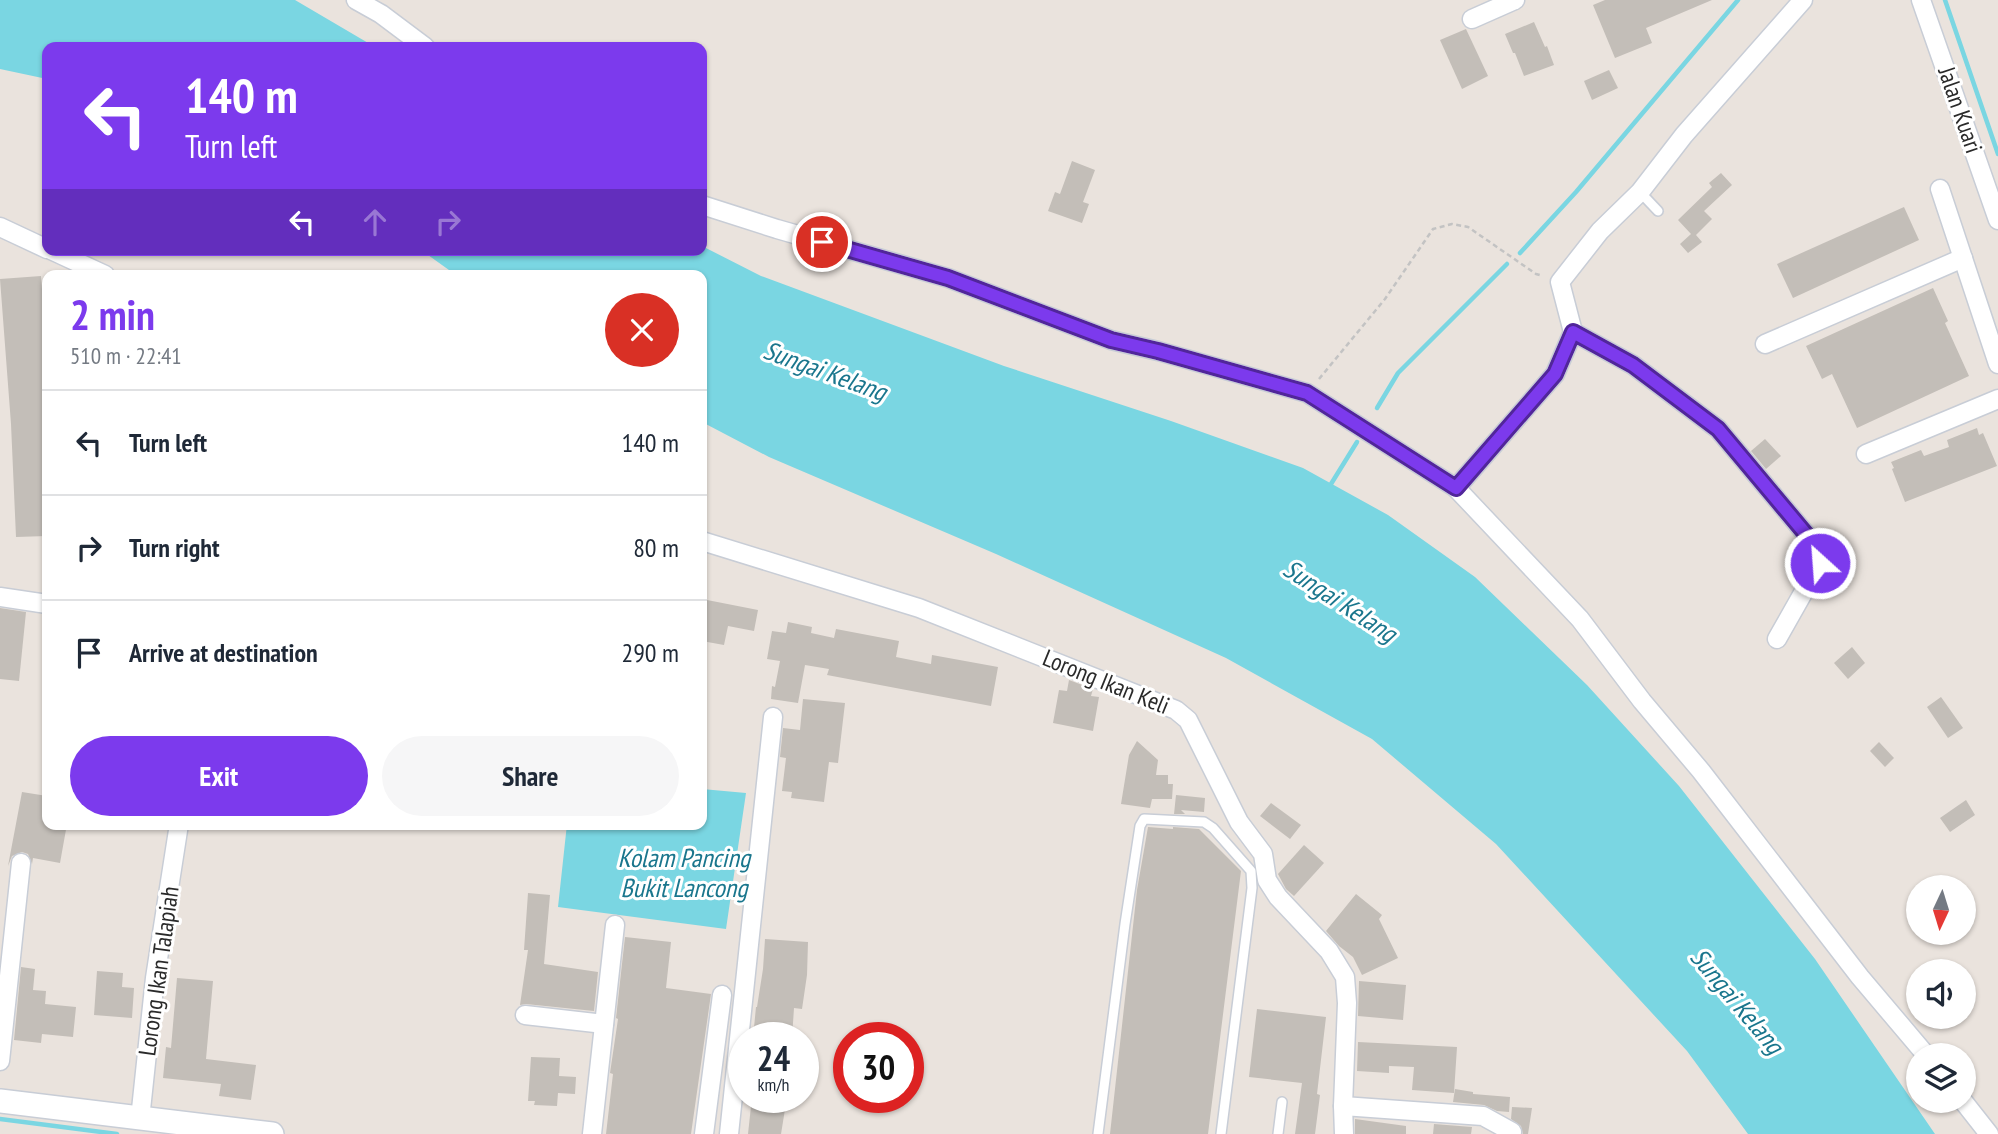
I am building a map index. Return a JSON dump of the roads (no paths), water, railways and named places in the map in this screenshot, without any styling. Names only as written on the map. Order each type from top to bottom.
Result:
[{"type":"street","points":[[356,0],[381,14],[418,42]]},
{"type":"street","points":[[1472,19],[1515,0]]},
{"type":"street","points":[[1456,488],[1555,374],[1573,332],[1560,282],[1803,0]]},
{"type":"street","name":"Jalan Kuari","points":[[1921,0],[1997,217]]},
{"type":"street","points":[[1940,189],[1998,364]]},
{"type":"street","points":[[707,207],[948,278],[1111,340],[1307,393],[1456,488],[1580,619],[1860,977],[1916,1043]]},
{"type":"street","points":[[0,227],[42,246]]},
{"type":"street","points":[[64,256],[94,270]]},
{"type":"street","points":[[1765,344],[1963,258]]},
{"type":"street","points":[[1573,332],[1633,365],[1718,429],[1820,551],[1820,563],[1777,639]]},
{"type":"street","points":[[1866,454],[1998,399]]},
{"type":"street","name":"Lorong Ikan Keli","points":[[707,543],[919,608],[1175,710],[1188,720],[1239,822],[1263,854],[1267,880],[1278,897],[1329,951],[1345,977],[1347,1003],[1344,1134]]},
{"type":"street","points":[[0,597],[42,603]]},
{"type":"street","points":[[729,1134],[773,717]]},
{"type":"street","name":"Lorong Ikan Talapiah","points":[[144,1124],[155,978],[178,830]]},
{"type":"street","points":[[0,1061],[21,863]]},
{"type":"street","points":[[592,1134],[615,925]]},
{"type":"street","points":[[704,1134],[722,995]]},
{"type":"street","points":[[525,1015],[604,1024]]},
{"type":"street","points":[[0,1101],[144,1124],[272,1134]]},
{"type":"street","points":[[1343,1105],[1483,1116],[1512,1132]]},
{"type":"street","points":[[1972,1113],[1989,1134]]},
{"type":"lane","points":[[1640,192],[1658,212]]},
{"type":"lane","points":[[1098,1134],[1127,911],[1140,826],[1144,819],[1204,822],[1213,828],[1251,871],[1252,888],[1221,1134]]},
{"type":"lane","points":[[1278,1134],[1282,1102]]},
{"type":"water","points":[[0,0],[295,0],[366,42],[42,42],[42,78],[0,69]]},
{"type":"water","name":"Sungai Kelang","points":[[707,249],[761,276],[1004,366],[1303,468],[1388,515],[1475,577],[1587,685],[1679,786],[1815,959],[1906,1092],[1906,1113],[1921,1113],[1935,1134],[1748,1134],[1687,1051],[1496,844],[1372,739],[1226,658],[996,554],[769,457],[707,425],[707,270],[449,270],[429,256],[707,256]]},
{"type":"water","name":"Kolam Pancing Bukit Lancong","points":[[707,789],[746,793],[726,929],[558,907],[566,830],[707,830]]},
{"type":"waterway","points":[[1520,253],[1576,192],[1738,0]]},
{"type":"waterway","points":[[1945,0],[1998,154]]},
{"type":"waterway","points":[[1377,408],[1398,373],[1507,264]]},
{"type":"waterway","points":[[1331,484],[1357,442]]},
{"type":"waterway","points":[[0,1119],[117,1134]]}]
